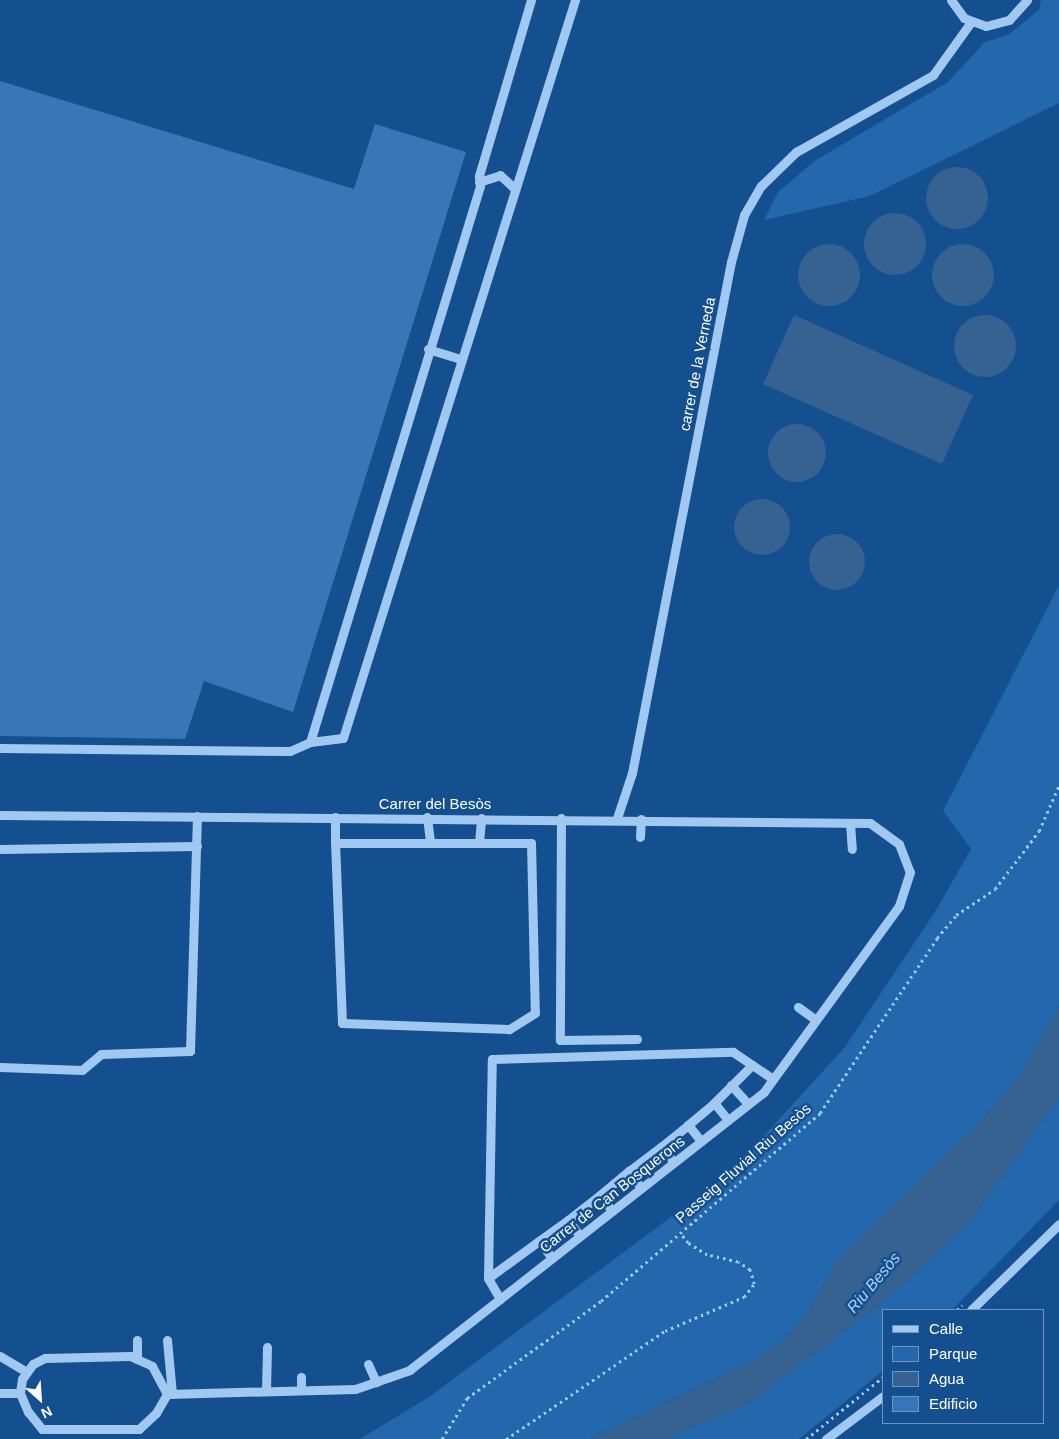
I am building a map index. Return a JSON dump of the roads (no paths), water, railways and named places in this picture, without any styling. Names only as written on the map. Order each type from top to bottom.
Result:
[{"type":"street","points":[[310,742],[479,182],[531,0]]},
{"type":"street","points":[[0,748],[290,751],[310,742],[344,738],[461,359],[575,0]]},
{"type":"street","points":[[951,0],[971,22],[1002,24],[1016,16],[1027,0]]},
{"type":"street","name":"carrer de la Verneda","points":[[617,818],[632,773],[731,262],[744,215],[761,186],[796,152],[933,75],[971,22]]},
{"type":"street","points":[[479,182],[500,175],[515,189]]},
{"type":"street","points":[[428,349],[461,359]]},
{"type":"street","name":"Carrer del Besòs","points":[[0,815],[641,818],[870,823]]},
{"type":"street","points":[[0,1068],[82,1070],[101,1054],[190,1051],[197,846],[196,816]]},
{"type":"street","points":[[335,817],[335,843],[342,1023],[509,1028],[535,1013],[531,843],[335,843]]},
{"type":"street","points":[[427,817],[430,843]]},
{"type":"street","points":[[479,843],[481,818]]},
{"type":"street","points":[[561,818],[560,1040],[637,1039]]},
{"type":"street","points":[[640,836],[641,818]]},
{"type":"street","points":[[850,822],[852,849]]},
{"type":"street","name":"Carrer de Can Bosquerons","points":[[169,1394],[355,1389],[410,1370],[748,1104],[773,1079],[899,906],[910,872],[899,844],[870,823]]},
{"type":"street","points":[[0,849],[197,846]]},
{"type":"street","points":[[798,1007],[816,1020]]},
{"type":"street","points":[[500,1299],[488,1278],[492,1059],[733,1052],[773,1079]]},
{"type":"street","points":[[488,1278],[568,1220],[661,1147],[714,1103],[752,1065]]},
{"type":"street","points":[[731,1085],[748,1104]]},
{"type":"street","points":[[714,1103],[728,1120]]},
{"type":"street","points":[[688,1125],[701,1141]]},
{"type":"street","points":[[661,1147],[674,1162]]},
{"type":"street","points":[[629,1171],[641,1188]]},
{"type":"street","points":[[600,1195],[612,1211]]},
{"type":"street","points":[[568,1220],[580,1236]]},
{"type":"street","points":[[972,1309],[1059,1224]]},
{"type":"street","points":[[540,1241],[552,1258]]},
{"type":"street","points":[[136,1340],[137,1359]]},
{"type":"street","points":[[167,1340],[169,1394],[156,1413],[139,1429],[42,1429],[28,1412],[20,1393],[27,1372],[45,1358],[130,1356],[152,1366],[169,1394]]},
{"type":"street","points":[[266,1391],[267,1347]]},
{"type":"street","points":[[0,1356],[27,1372]]},
{"type":"street","points":[[368,1364],[376,1382]]},
{"type":"street","points":[[301,1377],[301,1390]]},
{"type":"street","points":[[0,1393],[20,1393]]},
{"type":"street","points":[[826,1439],[882,1397]]},
{"type":"water","points":[[957,167],[969,170],[979,176],[985,186],[988,198],[985,210],[979,220],[969,226],[957,229],[945,226],[935,220],[929,210],[926,198],[929,186],[935,176],[945,170]]},
{"type":"water","points":[[895,213],[907,215],[917,222],[924,232],[926,244],[924,256],[917,266],[907,273],[895,275],[883,273],[873,266],[866,256],[864,244],[866,232],[873,222],[883,215]]},
{"type":"water","points":[[829,244],[841,246],[851,253],[858,263],[860,275],[858,287],[851,297],[841,304],[829,306],[817,304],[807,297],[800,287],[798,275],[800,263],[807,253],[817,246]]},
{"type":"water","points":[[963,244],[980,249],[985,253],[989,258],[994,275],[989,292],[985,297],[980,301],[963,306],[946,301],[941,297],[937,292],[932,275],[937,258],[941,253],[946,249]]},
{"type":"water","points":[[794,315],[973,395],[942,464],[763,384]]},
{"type":"water","points":[[979,315],[991,315],[1007,324],[1014,334],[1016,346],[1014,358],[1007,368],[991,377],[979,377],[968,372],[959,363],[954,352],[954,340],[959,329],[968,320]]},
{"type":"water","points":[[797,424],[808,426],[821,437],[826,453],[824,464],[813,477],[797,482],[786,480],[773,469],[768,453],[770,442],[781,429]]},
{"type":"water","points":[[757,499],[767,499],[782,507],[788,516],[790,527],[788,538],[782,547],[767,555],[757,555],[746,550],[739,543],[734,532],[734,522],[739,511],[746,504]]},
{"type":"water","points":[[831,534],[843,534],[853,538],[861,546],[865,562],[861,578],[853,586],[843,590],[831,590],[821,586],[813,578],[809,568],[809,556],[813,546],[821,538]]},
{"type":"water","name":"Riu Besòs","points":[[1059,1007],[1059,1098],[967,1225],[879,1305],[746,1405],[666,1439],[590,1439],[751,1362],[783,1340],[809,1310],[840,1257],[978,1125],[1019,1077]]}]
